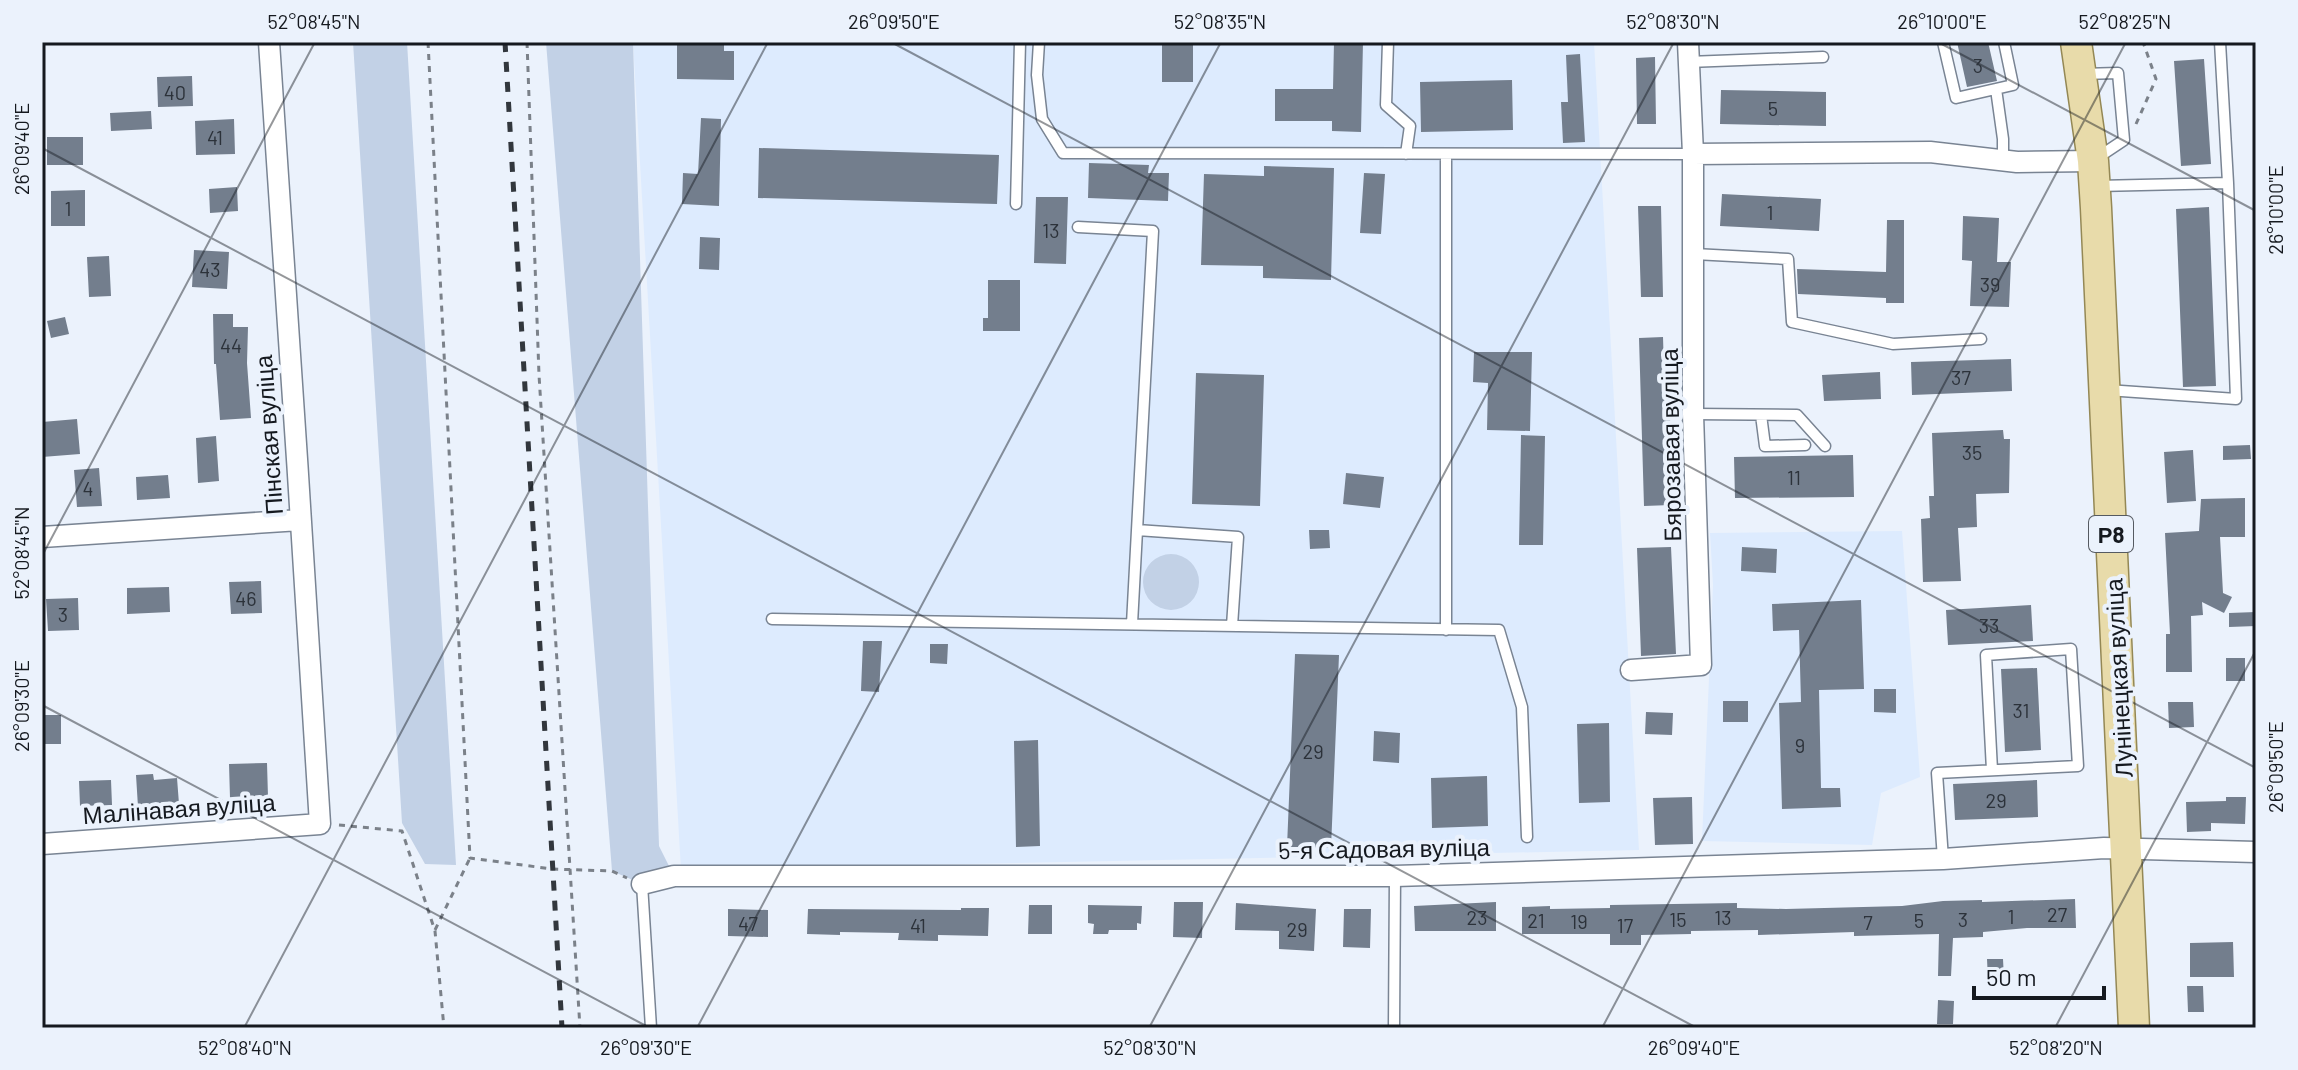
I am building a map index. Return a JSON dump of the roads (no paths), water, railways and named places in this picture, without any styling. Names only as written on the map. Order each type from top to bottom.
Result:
[{"type":"main road","name":"Лунінецкая вуліца","points":[[2076,42],[2094,173],[2128,848],[2134,1028]]},
{"type":"street","name":"Пінская вуліца","points":[[269,42],[308,603],[320,824]]},
{"type":"street","name":"Бярозавая вуліца","points":[[1631,670],[1701,665],[1693,414],[1693,154],[1688,52]]},
{"type":"street","points":[[1693,154],[1930,152],[2094,173]]},
{"type":"street","points":[[42,537],[300,520]]},
{"type":"street","name":"Малінавая вуліца","points":[[42,844],[320,824]]},
{"type":"street","name":"5-я Садовая вуліца","points":[[642,884],[674,876],[1395,876],[1943,859],[2128,848],[2256,852]]},
{"type":"lane","points":[[1016,204],[1020,42]]},
{"type":"lane","points":[[1039,42],[1037,75],[1042,119],[1063,153],[1693,154]]},
{"type":"lane","points":[[1388,42],[1386,105],[1410,126],[1406,154]]},
{"type":"lane","points":[[1943,42],[1956,98],[2013,85],[2004,42]]},
{"type":"lane","points":[[2103,390],[2236,399],[2220,42]]},
{"type":"lane","points":[[1688,52],[1823,57]]},
{"type":"lane","points":[[1996,89],[2003,161]]},
{"type":"lane","points":[[1446,155],[1446,630]]},
{"type":"lane","points":[[2094,173],[2228,183]]},
{"type":"lane","points":[[1078,227],[1153,231],[1132,624]]},
{"type":"lane","points":[[1694,254],[1788,259],[1792,322],[1893,344],[1981,339]]},
{"type":"lane","points":[[1693,414],[1797,415],[1825,446]]},
{"type":"lane","points":[[1761,415],[1765,446],[1805,445]]},
{"type":"lane","points":[[1137,530],[1238,537],[1232,626]]},
{"type":"lane","points":[[772,619],[1499,630],[1522,707],[1527,837]]},
{"type":"lane","points":[[1943,859],[1937,773],[2078,766],[2071,649],[1986,655],[1992,770]]},
{"type":"lane","points":[[1394,1028],[1395,876]]},
{"type":"lane","points":[[642,884],[651,1028]]},
{"type":"railway","points":[[505,42],[562,1028]]}]
